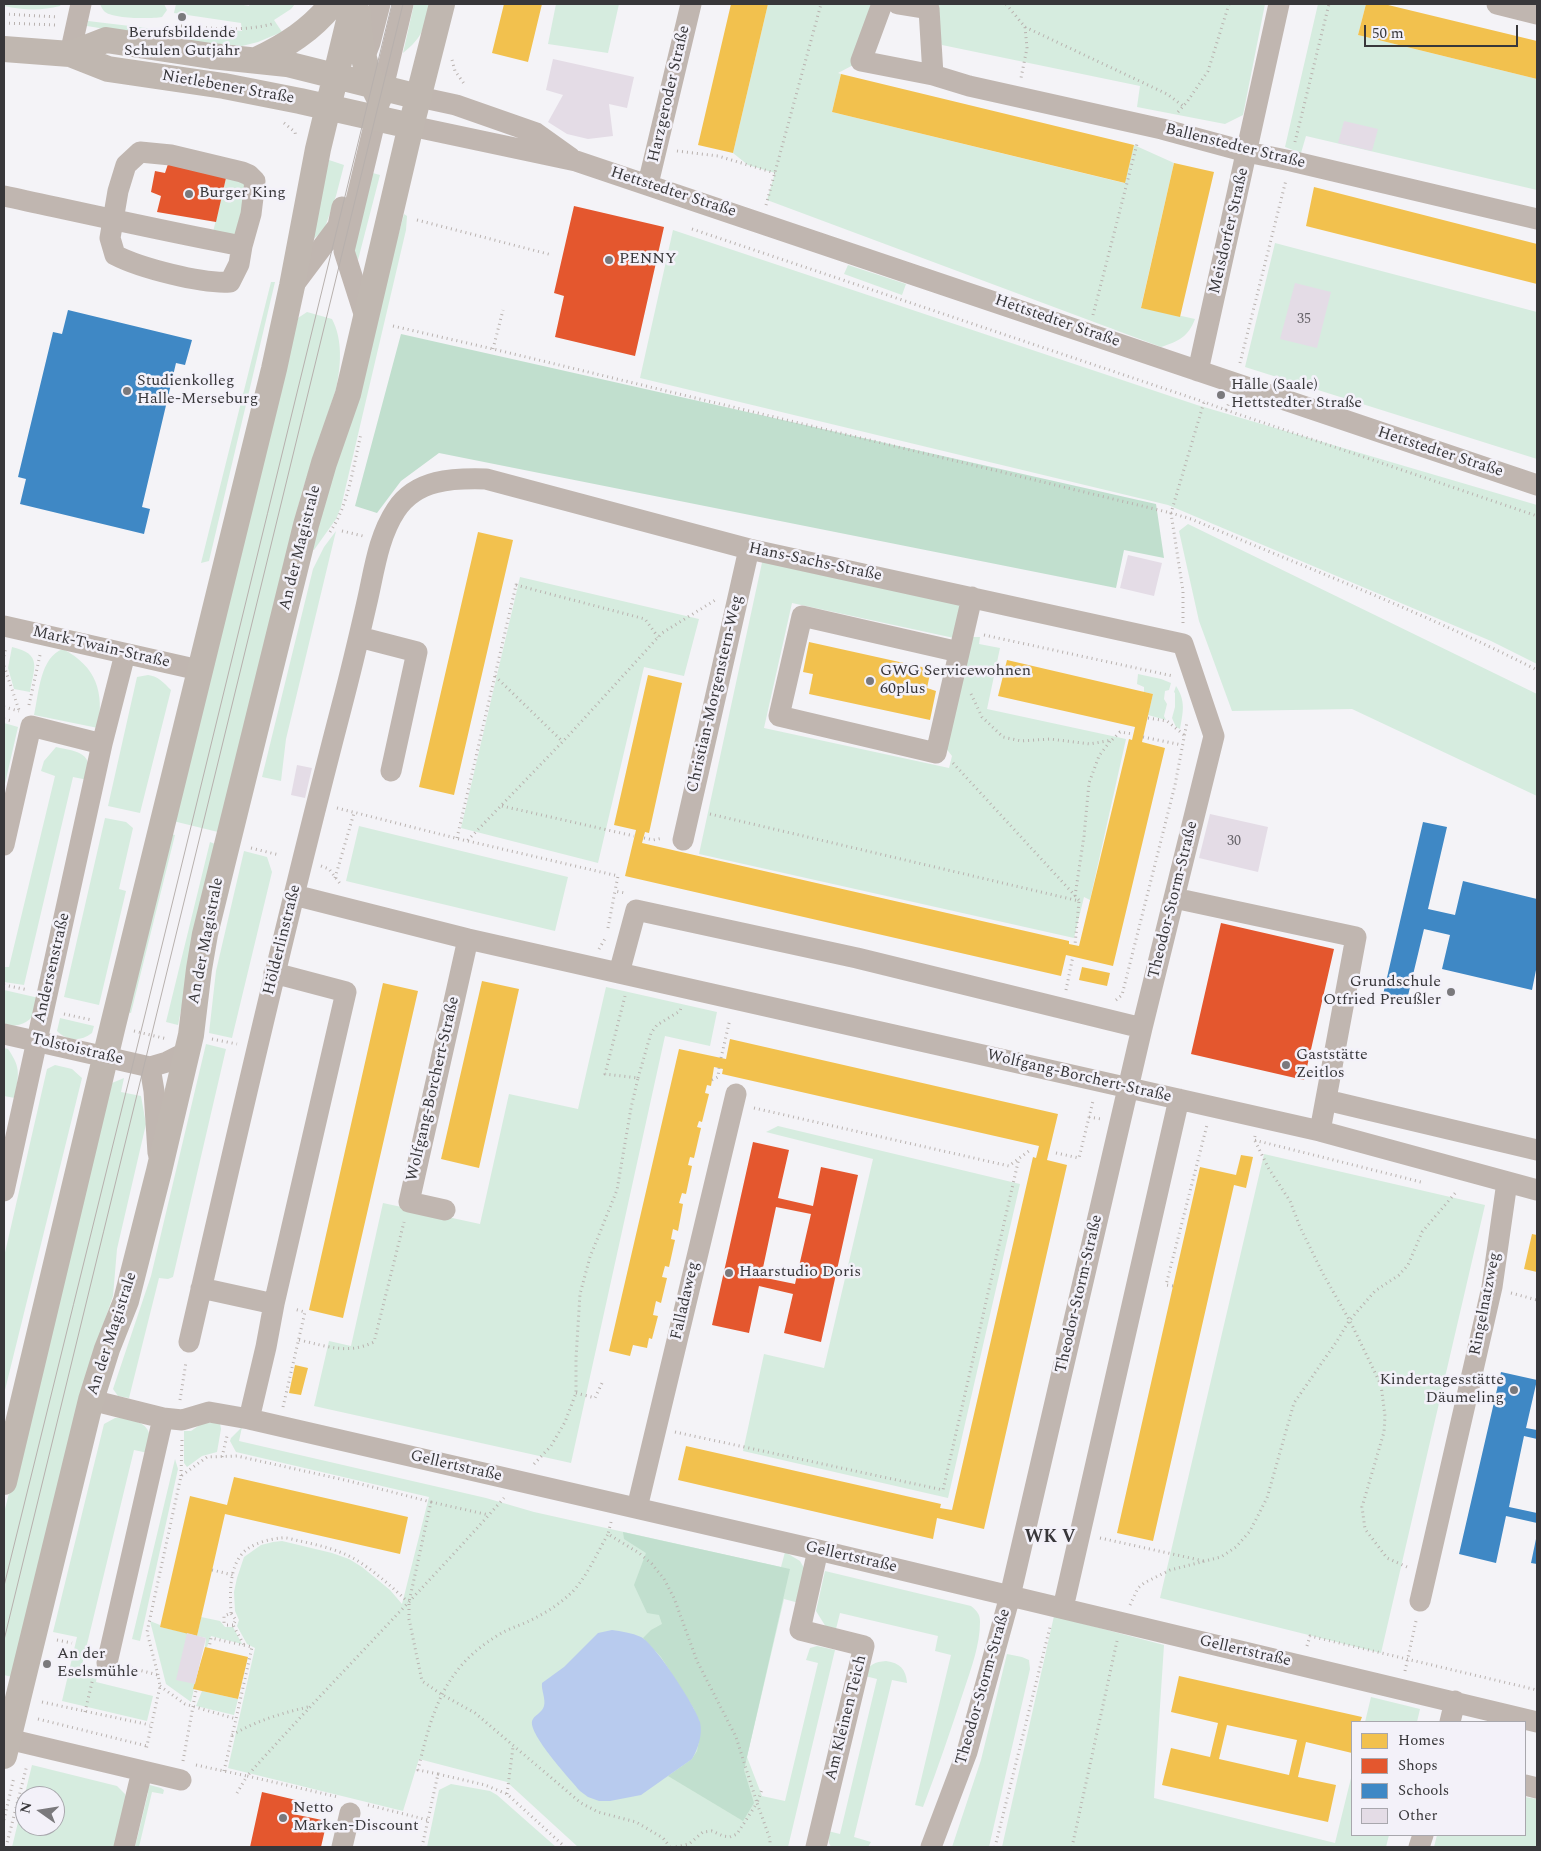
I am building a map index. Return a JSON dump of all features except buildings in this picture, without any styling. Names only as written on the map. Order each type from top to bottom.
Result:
[{"type":"main road","points":[[256,60],[279,49],[301,35],[332,4]]},
{"type":"main road","points":[[5,1470],[199,670],[272,378],[318,149],[353,4]]},
{"type":"main road","points":[[358,4],[364,60],[375,101]]},
{"type":"main road","name":"An der Magistrale","points":[[15,1746],[91,1400],[107,1349],[126,1301],[158,1171],[195,1045],[191,1035],[199,969],[206,934],[314,498],[348,394],[442,4]]},
{"type":"main road","name":"Nietlebener Straße","points":[[70,54],[106,40],[211,56],[294,65],[336,76]]},
{"type":"main road","name":"Nietlebener Straße","points":[[4,49],[70,54],[108,69],[224,86],[328,107]]},
{"type":"main road","points":[[336,76],[412,126]]},
{"type":"main road","points":[[328,107],[419,96]]},
{"type":"street","points":[[70,54],[81,4]]},
{"type":"street","points":[[336,76],[346,74],[364,60],[380,4]]},
{"type":"street","points":[[366,320],[344,251],[375,101],[392,4]]},
{"type":"street","points":[[292,286],[338,226],[403,4]]},
{"type":"street","name":"Harzgeroder Straße","points":[[648,184],[691,4]]},
{"type":"street","name":"Ballenstedter Straße","points":[[882,4],[861,61],[934,75],[969,86],[1142,124],[1247,152],[1537,219]]},
{"type":"street","points":[[898,4],[929,9],[934,75]]},
{"type":"street","name":"Meisdorfer Straße","points":[[1198,371],[1279,4]]},
{"type":"street","points":[[1497,4],[1537,14]]},
{"type":"street","name":"Hettstedter Straße","points":[[419,96],[456,105],[536,133],[576,161]]},
{"type":"street","name":"Hettstedter Straße","points":[[412,126],[576,161],[1537,485]]},
{"type":"street","points":[[146,151],[172,155],[249,175],[255,181],[251,214],[242,246],[239,264],[230,282],[216,283],[130,263],[115,255],[110,238],[118,190],[126,165],[140,152],[146,151]]},
{"type":"street","points":[[4,196],[242,246]]},
{"type":"street","name":"Hans-Sachs-Straße","points":[[382,540],[397,508],[412,494],[426,486],[444,480],[462,478],[486,479],[749,549],[1183,644]]},
{"type":"street","name":"Hölderlinstraße","points":[[189,1342],[274,973],[382,540]]},
{"type":"street","name":"Christian-Morgenstern-Weg","points":[[683,840],[749,549]]},
{"type":"street","points":[[959,652],[802,616],[779,716],[936,754],[972,597]]},
{"type":"street","name":"Mark-Twain-Straße","points":[[6,633],[125,654],[199,670]]},
{"type":"street","points":[[359,637],[417,652],[391,770]]},
{"type":"street","name":"Theodor-Storm-Straße","points":[[931,1847],[967,1752],[1010,1596],[1142,1028],[1214,736],[1183,644]]},
{"type":"street","name":"Andersenstraße","points":[[4,1191],[102,744],[125,654]]},
{"type":"street","points":[[4,845],[31,726],[102,744]]},
{"type":"street","name":"Wolfgang-Borchert-Straße","points":[[294,895],[468,939],[1320,1131],[1537,1190]]},
{"type":"street","points":[[1174,898],[1356,937],[1320,1131]]},
{"type":"street","points":[[624,974],[636,910],[857,958],[1142,1028]]},
{"type":"street","name":"Wolfgang-Borchert-Straße","points":[[445,1210],[409,1202],[468,939]]},
{"type":"street","points":[[249,1419],[346,992],[274,973]]},
{"type":"street","name":"Tolstoistraße","points":[[4,1034],[150,1067]]},
{"type":"street","points":[[158,1171],[154,1091],[150,1067],[167,1062],[195,1045]]},
{"type":"street","name":"Falladaweg","points":[[637,1508],[734,1099]]},
{"type":"street","points":[[1059,1607],[1080,1533],[1179,1100]]},
{"type":"street","points":[[1326,1100],[1537,1150]]},
{"type":"street","name":"Ringelnatzweg","points":[[1420,1601],[1492,1287],[1507,1182]]},
{"type":"street","points":[[201,1288],[274,1304]]},
{"type":"street","points":[[91,1400],[172,1419],[108,1662]]},
{"type":"street","name":"Gellertstraße","points":[[172,1419],[209,1412],[249,1419],[1059,1607],[1125,1614],[1303,1665],[1537,1722]]},
{"type":"street","name":"Am Kleinen Teich","points":[[816,1847],[864,1646],[800,1630],[818,1550]]},
{"type":"street","points":[[1450,1721],[1455,1701]]},
{"type":"street","points":[[15,1746],[144,1762],[182,1771]]},
{"type":"street","points":[[124,1847],[144,1762]]},
{"type":"street","points":[[342,1847],[351,1807]]},
{"type":"path","points":[[761,223],[821,4]]},
{"type":"path","points":[[1006,4],[1025,28],[1167,94],[1183,106]]},
{"type":"path","points":[[1162,129],[1183,106],[1208,71],[1230,4]]},
{"type":"path","points":[[1226,410],[1235,384],[1329,4]]},
{"type":"path","points":[[1017,96],[1027,48],[1025,28]]},
{"type":"path","points":[[451,52],[455,72],[463,83],[471,89]]},
{"type":"path","points":[[1088,333],[1142,124]]},
{"type":"path","points":[[656,152],[682,150],[718,156],[775,173]]},
{"type":"path","points":[[417,220],[552,255]]},
{"type":"path","points":[[692,229],[1537,516]]},
{"type":"path","points":[[494,349],[503,310]]},
{"type":"path","points":[[393,326],[1171,513],[1396,605],[1490,646],[1537,670]]},
{"type":"path","points":[[1183,644],[1183,590],[1171,513],[1204,402]]},
{"type":"path","points":[[328,535],[338,520],[343,507],[363,426]]},
{"type":"path","points":[[457,838],[516,583],[645,619],[658,637]]},
{"type":"path","points":[[467,841],[563,742],[662,633],[740,584]]},
{"type":"path","points":[[4,656],[6,633]]},
{"type":"path","points":[[980,642],[982,634],[1154,671],[1178,679]]},
{"type":"path","points":[[4,707],[27,712],[42,647]]},
{"type":"path","points":[[4,666],[19,710]]},
{"type":"path","points":[[495,675],[563,742]]},
{"type":"path","points":[[970,692],[982,717],[1003,737],[1021,741],[1050,739],[1081,744],[1112,740]]},
{"type":"path","points":[[1148,718],[1170,723],[1184,735]]},
{"type":"path","points":[[1169,718],[1170,723]]},
{"type":"path","points":[[1114,1002],[1122,995],[1163,832],[1188,719]]},
{"type":"path","points":[[1075,896],[1084,836],[1089,783],[1099,756],[1112,740],[1120,732],[1133,734]]},
{"type":"path","points":[[1143,737],[1182,745]]},
{"type":"path","points":[[938,746],[1079,900]]},
{"type":"path","points":[[316,803],[618,876],[606,936],[598,951],[592,950]]},
{"type":"path","points":[[501,806],[634,836]]},
{"type":"path","points":[[690,810],[1079,900]]},
{"type":"path","points":[[335,879],[354,813]]},
{"type":"path","points":[[644,838],[653,840]]},
{"type":"path","points":[[250,848],[279,855]]},
{"type":"path","points":[[303,860],[329,869],[335,879],[345,889]]},
{"type":"path","points":[[615,891],[634,895]]},
{"type":"path","points":[[1075,945],[1079,900]]},
{"type":"path","points":[[1068,981],[1073,956]]},
{"type":"path","points":[[624,974],[605,1074],[638,1078]]},
{"type":"path","points":[[237,1793],[247,1776],[309,1706],[409,1602],[551,1446],[565,1422],[576,1393],[580,1294],[590,1257],[617,1190],[630,1108],[638,1078],[651,1033],[658,1025],[680,1011],[688,988]]},
{"type":"path","points":[[721,1058],[728,1030]]},
{"type":"path","points":[[195,1045],[237,1044]]},
{"type":"path","points":[[712,1080],[718,1077],[719,1068]]},
{"type":"path","points":[[1056,1153],[1079,1158],[1098,1081]]},
{"type":"path","points":[[734,1099],[1009,1166],[1029,1151]]},
{"type":"path","points":[[1173,1286],[1166,1285],[1207,1121]]},
{"type":"path","points":[[1256,1133],[1254,1140],[1269,1169],[1290,1201],[1318,1265],[1349,1320],[1381,1385],[1385,1416],[1384,1432],[1362,1507],[1365,1529],[1387,1558],[1412,1569]]},
{"type":"path","points":[[1254,1140],[1428,1184]]},
{"type":"path","points":[[656,1428],[943,1490],[1019,1158]]},
{"type":"path","points":[[1447,1189],[1465,1193]]},
{"type":"path","points":[[1072,1847],[1125,1614],[1138,1588],[1170,1570],[1221,1557],[1236,1547],[1250,1531],[1267,1498],[1294,1403],[1337,1341],[1349,1320],[1376,1291],[1391,1282],[1404,1270],[1422,1232],[1457,1191]]},
{"type":"path","points":[[298,1340],[350,1350],[364,1347],[374,1342],[409,1202]]},
{"type":"path","points":[[1492,1287],[1537,1300]]},
{"type":"path","points":[[274,1304],[305,1312],[279,1426]]},
{"type":"path","points":[[144,1762],[150,1725],[160,1686],[147,1632],[182,1476],[172,1419],[179,1404],[189,1342]]},
{"type":"path","points":[[576,1393],[595,1398],[603,1381]]},
{"type":"path","points":[[182,1476],[207,1458],[236,1456],[488,1515]]},
{"type":"path","points":[[431,1502],[409,1602],[409,1620],[422,1680],[441,1694],[475,1713],[581,1803],[598,1812],[636,1822],[663,1838],[670,1847]]},
{"type":"path","points":[[564,1847],[507,1794],[485,1785],[418,1770],[435,1709],[441,1694],[451,1678],[479,1648],[501,1634],[545,1613],[570,1595],[580,1582],[608,1534],[616,1503]]},
{"type":"path","points":[[1080,1533],[1204,1561]]},
{"type":"path","points":[[608,1534],[639,1553],[652,1564],[664,1579],[674,1598],[697,1661],[736,1737],[770,1838],[770,1847]]},
{"type":"path","points":[[244,1646],[234,1625],[236,1620],[231,1613],[230,1589],[233,1575],[242,1554],[264,1541],[282,1538],[332,1549],[349,1556],[364,1564],[409,1602]]},
{"type":"path","points":[[212,1570],[233,1575]]},
{"type":"path","points":[[1401,1689],[1420,1601]]},
{"type":"path","points":[[995,1847],[1059,1607]]},
{"type":"path","points":[[231,1613],[224,1616],[224,1622],[226,1625],[234,1625]]},
{"type":"path","points":[[1303,1665],[1310,1636],[1537,1690]]},
{"type":"path","points":[[209,1648],[211,1638],[252,1647],[224,1771]]},
{"type":"path","points":[[85,1712],[98,1660],[158,1674]]},
{"type":"path","points":[[160,1686],[185,1704],[236,1719]]},
{"type":"path","points":[[182,1771],[196,1690]]},
{"type":"path","points":[[42,1702],[150,1725]]},
{"type":"path","points":[[232,1735],[246,1727],[286,1712],[309,1706]]},
{"type":"path","points":[[38,1719],[147,1746]]},
{"type":"path","points":[[6,1847],[15,1746]]},
{"type":"path","points":[[507,1794],[513,1747]]},
{"type":"path","points":[[173,1759],[182,1771]]},
{"type":"path","points":[[182,1771],[224,1771],[351,1807],[428,1820]]},
{"type":"path","points":[[422,1847],[438,1774]]},
{"type":"path","points":[[676,1847],[689,1844],[703,1832],[712,1831],[730,1837],[737,1834],[758,1803],[762,1789]]},
{"type":"green space","points":[[4,4],[61,4],[53,8],[32,9],[4,6]]},
{"type":"green space","points":[[100,4],[164,4],[167,10],[162,17],[131,18],[108,14]]},
{"type":"green space","points":[[176,4],[238,4],[249,6],[250,4],[295,4],[291,9],[274,20],[282,32],[258,42],[238,47],[203,45],[87,26],[88,21],[155,29],[242,31],[241,23],[174,13]]},
{"type":"green space","points":[[414,4],[429,4],[426,20],[419,37],[403,53]]},
{"type":"green space","points":[[556,4],[619,4],[608,53],[548,44]]},
{"type":"green space","points":[[768,4],[882,4],[861,61],[838,73],[841,74],[832,112],[1124,183],[1134,145],[1174,163],[1141,307],[1195,319],[1186,334],[1173,343],[1161,347],[767,200],[775,173],[748,165],[733,153]]},
{"type":"green space","points":[[882,4],[1265,4],[1243,115],[1225,124],[1137,107],[1140,86],[942,45],[929,9]]},
{"type":"green space","points":[[1318,4],[1366,4],[1358,35],[1537,79],[1537,190],[1306,136],[1301,153],[1285,147]]},
{"type":"green space","points":[[329,160],[344,165],[324,230],[309,243]]},
{"type":"green space","points":[[369,172],[380,175],[358,260],[349,255]]},
{"type":"green space","points":[[226,178],[245,180],[239,238],[213,232]]},
{"type":"green space","points":[[404,214],[407,216],[406,230],[341,507],[336,519],[314,550],[311,549]]},
{"type":"green space","points":[[673,230],[1197,405],[1537,505],[1537,664],[1491,641],[1168,505],[640,378]]},
{"type":"green space","points":[[1275,243],[1537,312],[1537,459],[1245,367]]},
{"type":"green space","points":[[848,265],[906,284],[902,295],[844,274]]},
{"type":"green space","points":[[271,282],[275,282],[209,561],[201,563]]},
{"type":"green space","points":[[307,312],[332,319],[336,327],[340,353],[338,380],[301,495],[218,832],[173,821],[298,318]]},
{"type":"green space","points":[[401,334],[1156,504],[1164,558],[1124,550],[1116,588],[439,453],[401,481],[377,513],[355,506]]},
{"type":"green space","points":[[1188,524],[1537,694],[1537,796],[1352,709],[1232,711],[1199,621],[1179,531]]},
{"type":"green space","points":[[336,531],[286,739],[281,781],[262,777],[313,569],[324,547]]},
{"type":"green space","points":[[763,558],[962,601],[954,638],[792,603],[764,728],[949,768],[952,756],[945,747],[972,637],[980,637],[979,644],[1000,648],[987,709],[1126,739],[1090,900],[1084,897],[1074,938],[699,854]]},
{"type":"green space","points":[[520,577],[699,619],[684,676],[644,667],[598,863],[461,828]]},
{"type":"green space","points":[[12,647],[28,654],[34,663],[30,692],[14,689],[8,668]]},
{"type":"green space","points":[[63,649],[75,656],[91,672],[99,692],[100,715],[98,728],[34,715],[39,687],[45,668],[55,653]]},
{"type":"green space","points":[[1138,674],[1171,683],[1169,690],[1165,691],[1164,699],[1167,704],[1164,716],[1166,720],[1148,715],[1153,694],[1144,692],[1144,687],[1137,684]]},
{"type":"green space","points":[[148,675],[158,678],[171,690],[140,813],[108,806],[137,677]]},
{"type":"green space","points":[[1176,686],[1181,697],[1183,712],[1180,729],[1176,727],[1172,718],[1175,707],[1174,692]]},
{"type":"green space","points":[[4,723],[18,727],[4,788]]},
{"type":"green space","points":[[56,747],[78,752],[86,759],[89,771],[88,780],[73,777],[24,985],[4,982],[4,967],[9,967],[55,776],[41,771],[44,761]]},
{"type":"green space","points":[[105,818],[126,822],[133,828],[119,889],[126,891],[99,1005],[64,997]]},
{"type":"green space","points":[[359,826],[568,877],[555,931],[346,881]]},
{"type":"green space","points":[[171,834],[175,835],[131,1013],[127,1012]]},
{"type":"green space","points":[[210,842],[215,844],[178,1025],[166,1022]]},
{"type":"green space","points":[[244,851],[267,857],[272,872],[232,1038],[209,1033],[216,971]]},
{"type":"green space","points":[[606,987],[717,1012],[710,1046],[665,1036],[571,1463],[314,1406],[329,1341],[351,1346],[383,1203],[480,1224],[509,1094],[578,1109]]},
{"type":"green space","points":[[4,990],[39,998],[35,1012],[29,1020],[17,1025],[4,1026]]},
{"type":"green space","points":[[60,1018],[94,1026],[92,1033],[78,1039],[65,1037],[57,1031]]},
{"type":"green space","points":[[206,1044],[226,1049],[173,1277],[168,1279],[159,1278],[129,1398],[118,1396],[113,1389],[151,1276]]},
{"type":"green space","points":[[4,1048],[8,1049],[17,1067],[18,1078],[15,1098],[4,1096]]},
{"type":"green space","points":[[55,1065],[72,1069],[82,1078],[4,1394],[4,1257],[47,1069]]},
{"type":"green space","points":[[124,1078],[121,1092],[141,1096],[146,1124],[117,1249],[113,1296],[95,1349],[12,1677],[4,1675],[4,1513],[112,1083]]},
{"type":"green space","points":[[778,1126],[1020,1184],[948,1498],[743,1451],[764,1354],[824,1368],[873,1159],[766,1132]]},
{"type":"green space","points":[[1264,1154],[1485,1205],[1381,1653],[1160,1598]]},
{"type":"green space","points":[[123,1417],[143,1424],[149,1432],[150,1445],[148,1453],[134,1450],[82,1665],[98,1669],[96,1682],[153,1696],[147,1721],[62,1701],[77,1637],[53,1632],[104,1424],[115,1418]]},
{"type":"green space","points":[[204,1422],[220,1423],[221,1429],[217,1452],[202,1456],[187,1467],[184,1463],[184,1431],[191,1431]]},
{"type":"green space","points":[[242,1427],[239,1441],[486,1498],[534,1512],[781,1567],[785,1552],[800,1561],[804,1568],[799,1603],[784,1599],[747,1757],[762,1796],[785,1801],[818,1663],[806,1660],[810,1648],[817,1646],[835,1650],[788,1847],[578,1847],[507,1782],[419,1759],[403,1811],[228,1768],[255,1648],[247,1644],[237,1626],[239,1620],[235,1611],[234,1592],[244,1557],[261,1545],[282,1541],[332,1553],[349,1559],[362,1567],[390,1590],[402,1604],[429,1497],[236,1452],[230,1441]]},
{"type":"green space","points":[[175,1459],[178,1469],[140,1641],[132,1639]]},
{"type":"green space","points":[[623,1532],[790,1569],[744,1770],[754,1803],[743,1821],[668,1776],[692,1759],[697,1751],[699,1741],[694,1709],[661,1657],[643,1638],[651,1630],[662,1624],[659,1615],[647,1613],[634,1585],[646,1553],[624,1539]]},
{"type":"green space","points":[[825,1571],[971,1606],[979,1615],[980,1631],[975,1657],[923,1807],[915,1805],[951,1655],[935,1651],[938,1636],[840,1613],[836,1629],[826,1627],[816,1611]]},
{"type":"green space","points":[[1054,1616],[1164,1645],[1154,1798],[1335,1843],[1351,1778],[1351,1836],[1389,1836],[1386,1847],[1002,1847]]},
{"type":"green space","points":[[201,1617],[220,1621],[225,1627],[233,1627],[242,1644],[211,1636],[207,1647],[205,1647],[206,1638],[197,1636]]},
{"type":"green space","points":[[150,1621],[160,1625],[160,1627],[187,1633],[195,1684],[191,1702],[166,1684]]},
{"type":"green space","points":[[1007,1654],[1029,1660],[1030,1669],[989,1847],[952,1847],[981,1760]]},
{"type":"green space","points":[[886,1661],[899,1665],[904,1670],[907,1683],[892,1680],[854,1837],[871,1842],[868,1847],[831,1847],[828,1831],[840,1834],[877,1679],[865,1676],[872,1664]]},
{"type":"green space","points":[[202,1691],[238,1699],[234,1715],[196,1706]]},
{"type":"green space","points":[[1371,1697],[1420,1709],[1417,1721],[1365,1721]]},
{"type":"green space","points":[[32,1765],[117,1786],[125,1794],[128,1804],[117,1847],[12,1847],[15,1835],[65,1836],[65,1786],[27,1786]]},
{"type":"green space","points":[[146,1784],[164,1790],[163,1794],[152,1792],[139,1847],[135,1847],[148,1793],[144,1792]]},
{"type":"green space","points":[[451,1784],[490,1791],[497,1795],[556,1847],[427,1847],[439,1790]]},
{"type":"green space","points":[[1526,1797],[1537,1799],[1537,1847],[1434,1847],[1437,1836],[1526,1836]]},
{"type":"water","points":[[612,1630],[641,1637],[656,1651],[691,1703],[700,1722],[701,1731],[698,1746],[692,1759],[641,1795],[610,1801],[599,1801],[588,1797],[580,1791],[543,1746],[533,1728],[532,1721],[544,1706],[542,1683],[564,1667],[598,1633]]},
{"type":"tram line","points":[[4,1586],[392,4]]},
{"type":"tram line","points":[[4,1640],[403,4]]},
{"type":"place","name":"Berufsbildende Schulen Gutjahr","points":[[182,17]]},
{"type":"place","name":"Burger King","points":[[189,194]]},
{"type":"place","name":"PENNY","points":[[609,260]]},
{"type":"place","name":"Studienkolleg Halle-Merseburg","points":[[127,391]]},
{"type":"place","name":"Halle (Saale) Hettstedter Straße","points":[[1221,395]]},
{"type":"place","name":"GWG Servicewohnen 60plus","points":[[870,681]]},
{"type":"place","name":"Grundschule Otfried Preußler","points":[[1451,992]]},
{"type":"place","name":"Gaststätte Zeitlos","points":[[1286,1065]]},
{"type":"place","name":"Haarstudio Doris","points":[[729,1273]]},
{"type":"place","name":"Kindertagesstätte Däumeling","points":[[1514,1390]]},
{"type":"place","name":"An der Eselsmühle","points":[[47,1664]]},
{"type":"place","name":"Netto Marken-Discount","points":[[283,1818]]},
{"type":"district","name":"WK V","points":[[1050,1538]]}]
